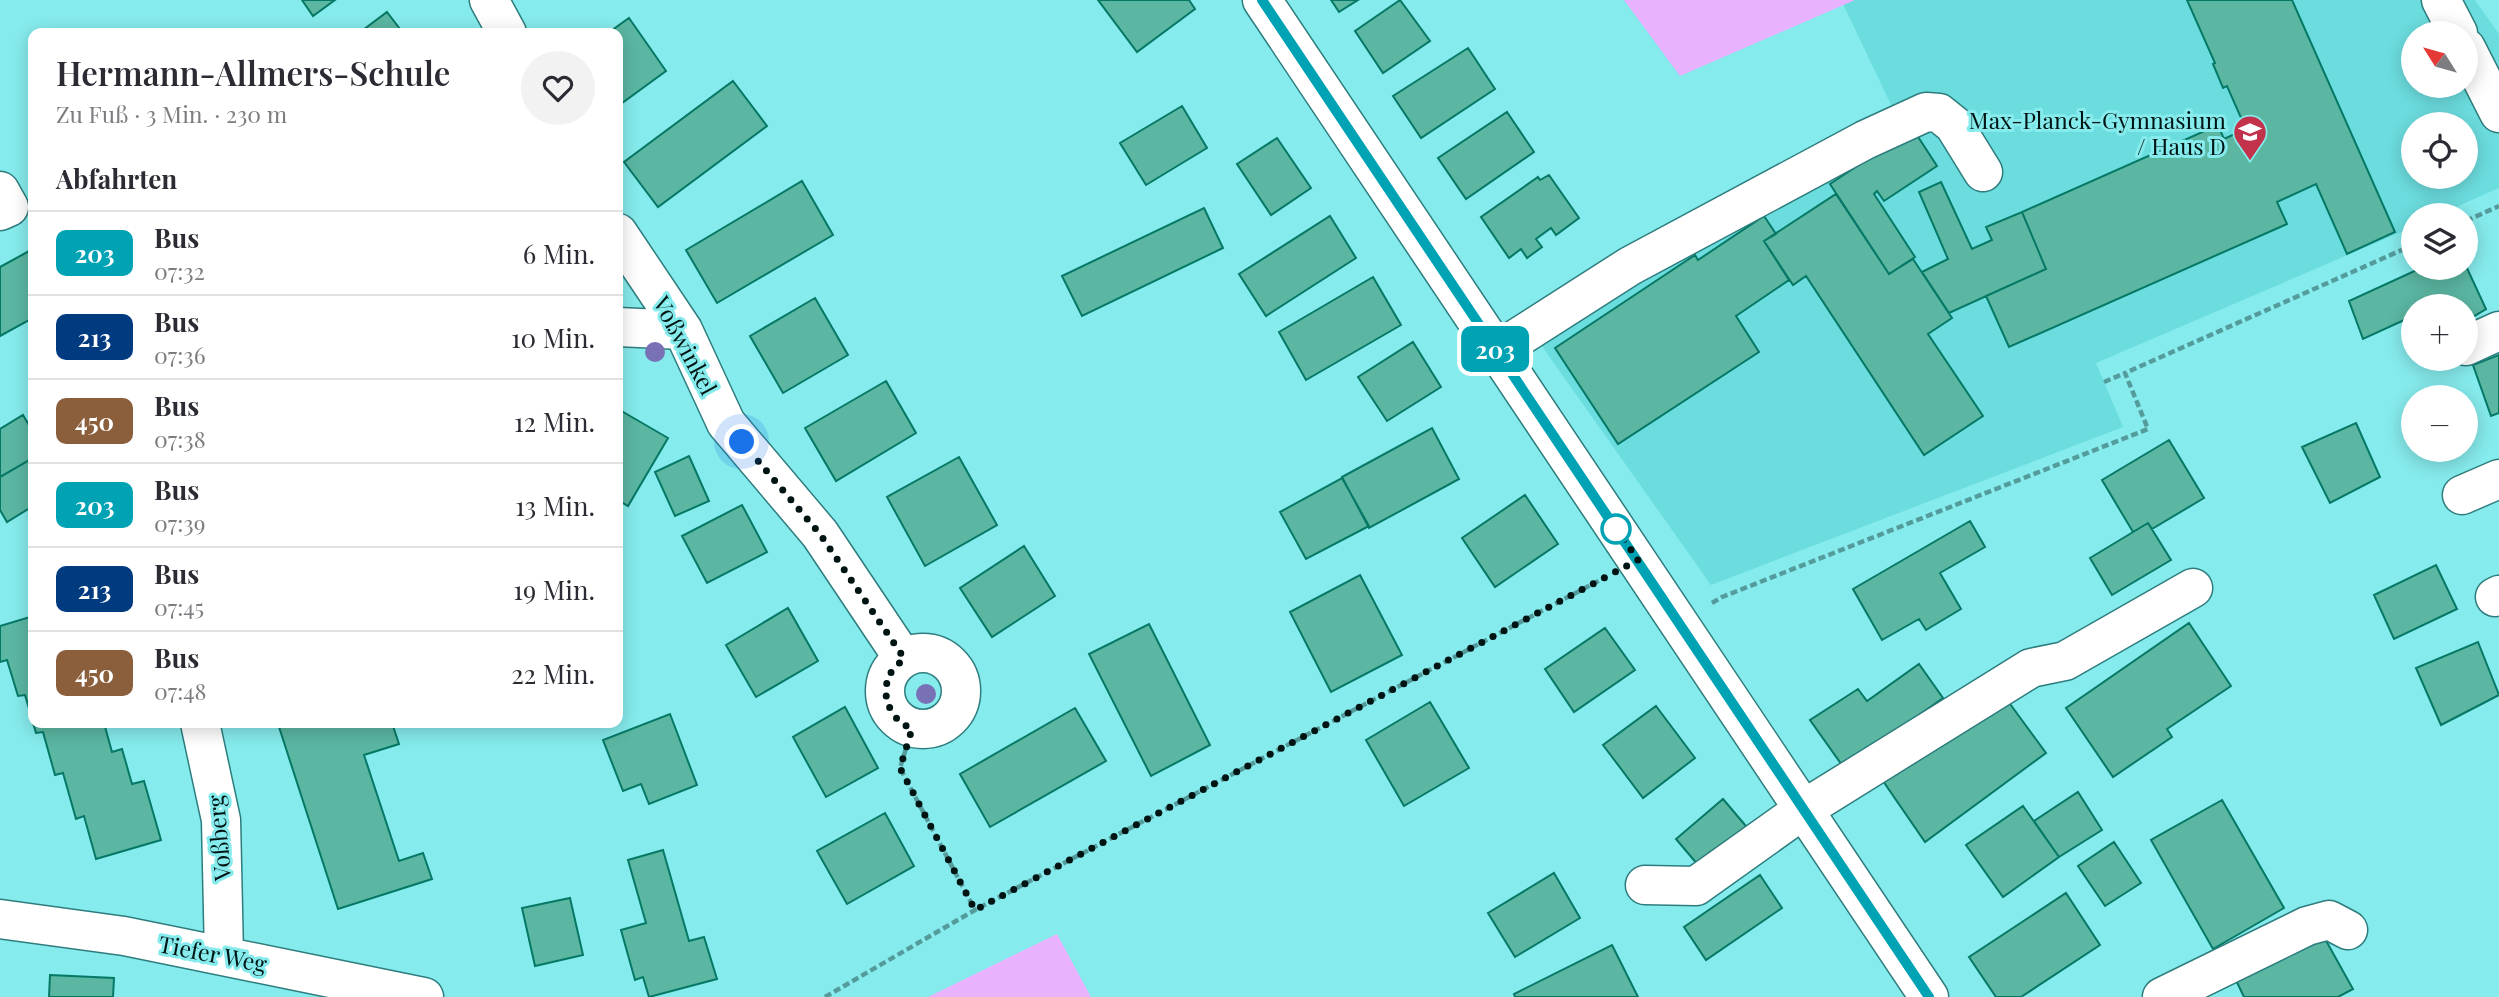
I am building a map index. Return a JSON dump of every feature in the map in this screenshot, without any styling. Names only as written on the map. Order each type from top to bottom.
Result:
[{"type":"street","points":[[489,0],[504,28]]},
{"type":"street","points":[[1262,0],[1928,997]]},
{"type":"street","points":[[2441,0],[2452,21]]},
{"type":"street","points":[[2478,72],[2499,113]]},
{"type":"street","points":[[1496,351],[1630,266],[1865,140],[1926,113],[1939,113],[1954,125],[1983,172]]},
{"type":"street","points":[[0,191],[9,207],[0,211]]},
{"type":"street","name":"Voßwinkel","points":[[623,240],[683,330],[726,423],[820,534],[904,658]]},
{"type":"street","points":[[623,327],[683,330]]},
{"type":"street","points":[[2478,341],[2499,331]]},
{"type":"street","points":[[2462,495],[2499,479]]},
{"type":"street","points":[[1645,885],[1696,886],[1804,809],[2031,668],[2066,661],[2193,589]]},
{"type":"street","points":[[925,652],[946,659],[961,680],[960,705],[941,726],[912,729],[899,722],[886,702],[887,677],[904,658],[925,652]]},
{"type":"street","name":"Voßberg","points":[[201,728],[221,820],[224,956]]},
{"type":"street","name":"Tiefer Weg","points":[[0,919],[124,936],[424,997]]},
{"type":"street","points":[[2162,997],[2307,926],[2329,920],[2348,930]]},
{"type":"path","points":[[2478,216],[2499,206]]},
{"type":"path","points":[[2104,382],[2401,249]]},
{"type":"path","points":[[1680,623],[1722,597],[2148,429],[2125,373]]},
{"type":"path","points":[[825,997],[975,910],[1638,560]]},
{"type":"path","points":[[912,729],[900,768],[975,910]]},
{"type":"shaded area","points":[[1624,0],[2475,0],[2499,34],[2499,188],[2465,203],[2401,203],[2401,232],[2096,363],[2123,427],[1711,585],[1529,328],[1892,107],[1843,4],[1680,76]]},
{"type":"shaded area","points":[[1624,0],[1855,0],[1680,76]]},
{"type":"shaded area","points":[[1057,934],[1091,997],[928,997]]},
{"type":"building","points":[[302,0],[335,0],[313,16]]},
{"type":"building","points":[[1098,0],[1189,0],[1195,9],[1137,52]]},
{"type":"building","points":[[1331,0],[1358,0],[1339,12]]},
{"type":"building","points":[[1400,0],[1430,41],[1383,73],[1355,31]]},
{"type":"building","name":"Max-Planck-Gymnasium / Haus D","points":[[2187,0],[2292,0],[2395,232],[2347,254],[2316,184],[2277,202],[2287,224],[2009,347],[1986,296],[2046,269],[2022,212],[2218,125],[2224,139],[2246,129],[2227,86],[2223,88]]},
{"type":"building","points":[[387,12],[399,28],[366,28]]},
{"type":"building","points":[[629,18],[666,71],[623,102],[623,28],[615,28]]},
{"type":"building","points":[[1468,48],[1495,89],[1421,138],[1393,96]]},
{"type":"building","points":[[733,81],[767,126],[658,207],[624,162]]},
{"type":"building","points":[[1182,106],[1207,148],[1146,185],[1120,143]]},
{"type":"building","points":[[1507,112],[1534,152],[1466,199],[1438,158]]},
{"type":"building","points":[[1913,129],[1937,166],[1884,201],[1877,191],[1874,194],[1915,257],[1889,274],[1830,184]]},
{"type":"building","points":[[1277,138],[1311,188],[1271,215],[1237,164]]},
{"type":"building","points":[[1549,175],[1579,218],[1556,235],[1551,228],[1536,239],[1542,247],[1527,258],[1521,249],[1509,258],[1481,217],[1538,177],[1540,180]]},
{"type":"building","points":[[802,181],[833,235],[717,303],[686,250]]},
{"type":"building","points":[[1941,182],[1972,249],[1992,240],[1986,227],[2022,212],[2046,269],[1949,313],[1922,272],[1948,259],[1919,192]]},
{"type":"building","points":[[1836,194],[1889,274],[1913,259],[1952,318],[1928,334],[1983,416],[1924,455],[1806,276],[1793,285],[1764,241]]},
{"type":"building","points":[[1204,208],[1223,248],[1082,316],[1062,276]]},
{"type":"building","points":[[1330,216],[1356,258],[1266,316],[1239,274]]},
{"type":"building","points":[[1764,216],[1776,234],[1764,241],[1789,280],[1736,316],[1759,352],[1618,444],[1555,348],[1695,255],[1698,260]]},
{"type":"building","points":[[28,252],[28,321],[0,336],[0,267]]},
{"type":"building","points":[[1373,277],[1401,325],[1306,380],[1279,332]]},
{"type":"building","points":[[2401,277],[2401,280],[2473,280],[2486,309],[2478,314],[2478,294],[2401,294],[2401,322],[2363,339],[2349,301]]},
{"type":"building","points":[[815,298],[848,355],[783,393],[750,336]]},
{"type":"building","points":[[1413,342],[1441,387],[1387,421],[1358,377]]},
{"type":"building","points":[[2499,355],[2499,413],[2491,416],[2475,371],[2478,371],[2478,363]]},
{"type":"building","points":[[886,381],[916,433],[836,481],[805,428]]},
{"type":"building","points":[[623,412],[668,438],[628,506],[623,503]]},
{"type":"building","points":[[23,415],[28,424],[28,461],[0,477],[0,429]]},
{"type":"building","points":[[2356,423],[2380,477],[2330,503],[2302,447]]},
{"type":"building","points":[[1432,428],[1459,479],[1369,528],[1342,477]]},
{"type":"building","points":[[2169,440],[2204,498],[2152,529],[2148,523],[2133,532],[2102,480]]},
{"type":"building","points":[[689,456],[709,501],[675,516],[655,472]]},
{"type":"building","points":[[959,457],[997,525],[925,566],[887,497]]},
{"type":"building","points":[[28,461],[28,509],[7,522],[0,510],[0,477]]},
{"type":"building","points":[[1342,478],[1369,526],[1306,559],[1280,512]]},
{"type":"building","points":[[1525,495],[1558,544],[1495,587],[1462,538]]},
{"type":"building","points":[[742,505],[767,552],[707,583],[682,536]]},
{"type":"building","points":[[1970,521],[1985,547],[1940,573],[1961,609],[1926,630],[1919,619],[1882,640],[1853,589]]},
{"type":"building","points":[[2148,523],[2171,560],[2112,595],[2090,558]]},
{"type":"building","points":[[1024,546],[1055,596],[992,637],[960,588]]},
{"type":"building","points":[[2436,565],[2457,609],[2394,639],[2374,595]]},
{"type":"building","points":[[1360,575],[1402,655],[1331,692],[1290,612]]},
{"type":"building","points":[[788,608],[818,661],[756,697],[726,645]]},
{"type":"building","points":[[28,618],[28,705],[25,695],[18,696],[7,660],[0,662],[0,626]]},
{"type":"building","points":[[2189,623],[2231,686],[2167,729],[2172,737],[2113,777],[2066,708]]},
{"type":"building","points":[[1149,624],[1210,745],[1151,776],[1089,654]]},
{"type":"building","points":[[1605,628],[1635,670],[1574,712],[1545,669]]},
{"type":"building","points":[[2478,642],[2499,695],[2441,725],[2416,668]]},
{"type":"building","points":[[1919,664],[1943,698],[1844,768],[1810,720],[1858,689],[1867,701]]},
{"type":"building","points":[[2002,693],[2046,753],[1925,842],[1883,781]]},
{"type":"building","points":[[1430,702],[1469,768],[1404,806],[1366,740]]},
{"type":"building","points":[[1656,706],[1695,758],[1643,798],[1603,745]]},
{"type":"building","points":[[845,707],[878,768],[826,797],[793,737]]},
{"type":"building","points":[[1075,708],[1106,761],[990,827],[960,774]]},
{"type":"building","points":[[670,714],[697,785],[649,804],[641,784],[623,791],[603,740]]},
{"type":"building","points":[[34,728],[105,728],[112,752],[122,749],[132,784],[144,781],[161,840],[96,859],[84,816],[76,819],[63,773],[55,775],[43,732],[36,733]]},
{"type":"building","points":[[279,728],[394,728],[399,744],[364,755],[399,861],[423,853],[432,879],[338,909]]},
{"type":"building","points":[[2078,792],[2102,830],[2059,857],[2034,821]]},
{"type":"building","points":[[1723,799],[1751,832],[1704,872],[1676,839]]},
{"type":"building","points":[[2222,800],[2284,908],[2213,949],[2151,840]]},
{"type":"building","points":[[2023,806],[2059,857],[2003,897],[1966,845]]},
{"type":"building","points":[[885,813],[914,866],[847,904],[817,851]]},
{"type":"building","points":[[2114,842],[2141,883],[2105,906],[2078,866]]},
{"type":"building","points":[[663,850],[689,941],[704,937],[717,979],[649,997],[643,977],[635,980],[621,930],[646,923],[628,860]]},
{"type":"building","points":[[1554,873],[1580,918],[1515,957],[1488,913]]},
{"type":"building","points":[[1760,875],[1782,908],[1706,960],[1684,927]]},
{"type":"building","points":[[2066,893],[2100,945],[2021,997],[1996,997],[1969,957]]},
{"type":"building","points":[[570,898],[583,955],[535,966],[522,908]]},
{"type":"building","points":[[2319,928],[2353,989],[2338,997],[2244,997],[2233,974]]},
{"type":"building","points":[[1612,945],[1638,997],[1515,997],[1514,994]]},
{"type":"building","points":[[50,975],[114,978],[113,997],[49,997]]},
{"type":"bus line","name":"203","points":[[1262,0],[1929,997]]},
{"type":"place","name":"Max-Planck-Gymnasium / Haus D","points":[[2250,162]]},
{"type":"route","points":[[742,442],[820,534],[904,658],[887,677],[886,702],[899,722],[912,729],[900,768],[975,910],[1638,560],[1613,524],[1616,529]]}]
